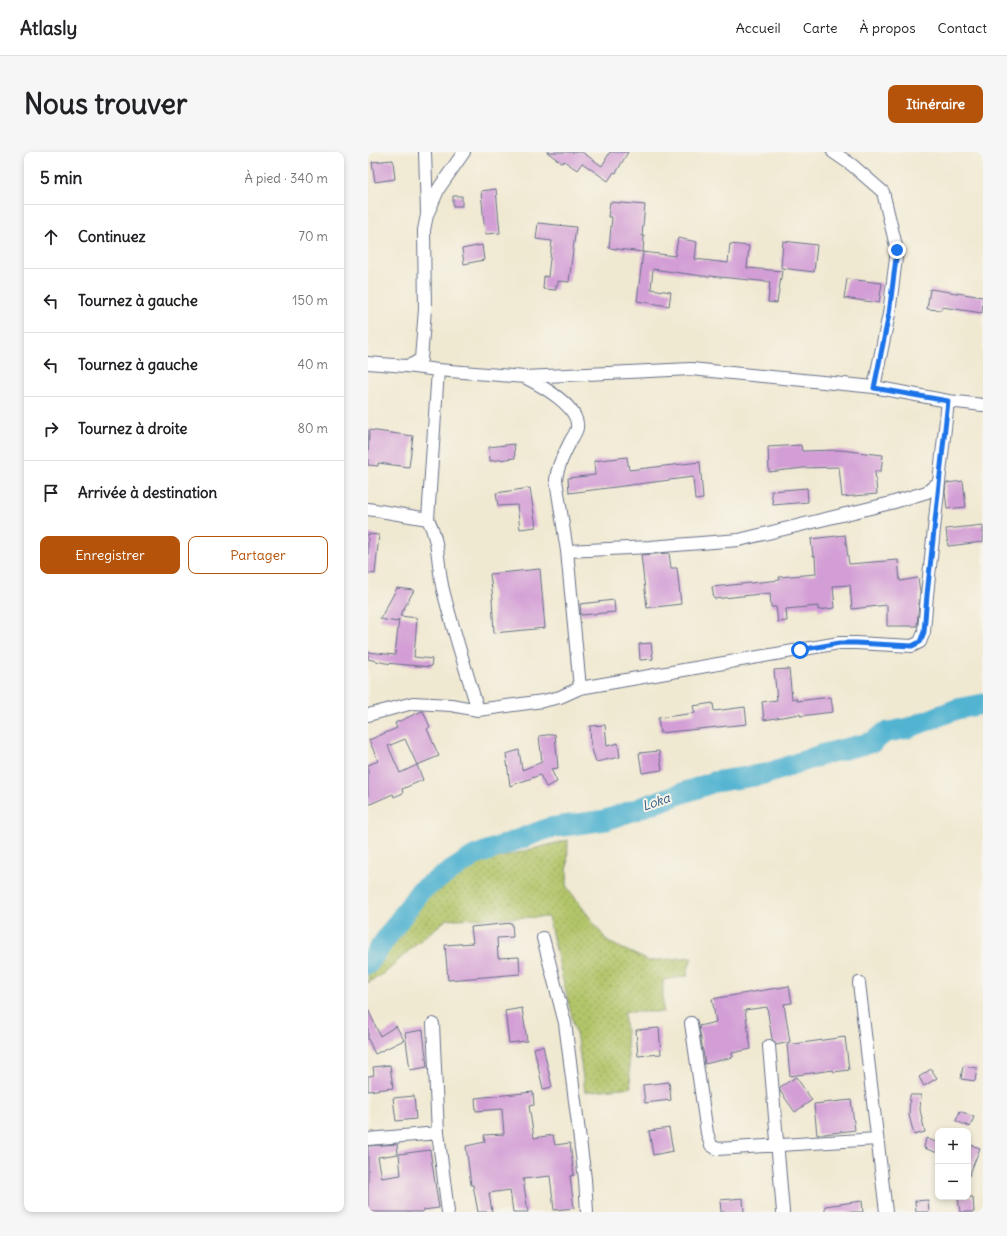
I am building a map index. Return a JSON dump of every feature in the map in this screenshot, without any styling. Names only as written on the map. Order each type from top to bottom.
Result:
[{"type":"street","points":[[406,366],[421,359],[425,309],[424,230],[427,215],[426,152]]},
{"type":"street","points":[[427,215],[439,188],[464,152]]},
{"type":"street","points":[[833,152],[852,165],[883,192],[897,250],[889,314],[874,388]]},
{"type":"street","points":[[368,363],[525,377],[691,369],[874,388],[948,401],[983,405]]},
{"type":"street","points":[[438,370],[428,519],[434,532],[443,588],[478,710]]},
{"type":"street","points":[[525,377],[539,384],[568,406],[576,420],[577,429],[557,469],[556,480],[568,551],[580,688]]},
{"type":"street","points":[[368,714],[413,703],[451,705],[478,710],[543,701],[560,697],[580,688],[840,643],[912,646],[920,642],[924,632],[938,482],[948,401]]},
{"type":"street","points":[[568,551],[650,547],[739,540],[891,503],[927,492],[938,482]]},
{"type":"street","points":[[368,509],[428,519]]},
{"type":"street","points":[[543,938],[566,1023],[585,1179],[587,1212]]},
{"type":"street","points":[[858,983],[886,1212]]},
{"type":"street","points":[[691,1023],[708,1132],[711,1145],[717,1149],[877,1139]]},
{"type":"street","points":[[433,1024],[438,1133],[448,1212]]},
{"type":"street","points":[[769,1046],[784,1212]]},
{"type":"street","points":[[368,1139],[438,1133]]},
{"type":"green space","points":[[568,840],[567,887],[608,942],[649,961],[692,957],[687,976],[663,980],[663,1012],[624,1012],[631,1087],[585,1092],[578,1043],[548,917],[447,919],[417,943],[385,973],[368,983],[368,952],[409,904],[438,889],[482,862]]},
{"type":"building","points":[[547,152],[582,152],[602,166],[610,152],[628,152],[616,173],[614,172],[608,181],[582,163],[577,170],[564,161],[562,163]]},
{"type":"building","points":[[393,160],[395,179],[375,182],[372,162]]},
{"type":"building","points":[[496,189],[500,233],[485,234],[481,191]]},
{"type":"building","points":[[453,196],[462,196],[462,206],[453,206]]},
{"type":"building","points":[[610,202],[645,205],[642,236],[644,236],[643,252],[609,248],[612,217],[608,217]]},
{"type":"building","points":[[538,223],[576,227],[569,282],[558,281],[556,290],[543,289],[544,276],[548,277],[552,241],[536,239]]},
{"type":"building","points":[[678,238],[697,242],[695,259],[728,263],[730,244],[749,246],[747,268],[782,271],[777,303],[768,302],[770,282],[709,277],[653,269],[651,289],[671,292],[669,306],[637,301],[643,252],[675,256]]},
{"type":"building","points":[[783,241],[817,245],[814,272],[781,268]]},
{"type":"building","points":[[482,245],[484,260],[464,264],[462,249]]},
{"type":"building","points":[[847,279],[882,283],[879,303],[844,298]]},
{"type":"building","points":[[930,289],[983,297],[982,313],[942,307],[941,310],[927,309]]},
{"type":"building","points":[[369,430],[413,436],[409,467],[378,463],[378,466],[368,465]]},
{"type":"building","points":[[514,444],[515,458],[490,461],[489,447]]},
{"type":"building","points":[[801,445],[802,451],[840,450],[883,455],[881,471],[875,471],[877,494],[842,497],[839,467],[803,468],[769,472],[768,447]]},
{"type":"building","points":[[627,457],[629,470],[700,462],[703,499],[695,500],[693,477],[569,493],[568,478],[595,475],[594,461]]},
{"type":"building","points":[[963,481],[966,507],[947,509],[945,492],[946,483]]},
{"type":"building","points":[[530,488],[536,527],[520,529],[517,505],[498,506],[496,493]]},
{"type":"building","points":[[807,488],[808,502],[773,505],[771,491]]},
{"type":"building","points":[[983,525],[983,542],[948,546],[946,529]]},
{"type":"building","points":[[368,534],[379,535],[375,574],[368,573]]},
{"type":"building","points":[[845,535],[849,564],[898,560],[900,581],[918,578],[920,591],[917,626],[887,626],[887,605],[852,609],[850,585],[833,586],[835,608],[818,610],[818,606],[786,609],[787,621],[778,622],[776,607],[771,607],[770,593],[714,599],[712,587],[780,580],[779,577],[816,574],[815,556],[813,556],[811,539]]},
{"type":"building","points":[[669,553],[671,568],[677,568],[681,604],[647,608],[641,555]]},
{"type":"building","points":[[540,569],[545,628],[494,633],[493,599],[490,574]]},
{"type":"building","points":[[397,588],[414,590],[400,616],[417,618],[414,657],[432,659],[431,667],[385,663],[368,659],[368,652],[395,655],[399,619],[397,622],[380,619]]},
{"type":"building","points":[[614,600],[615,612],[581,615],[580,604]]},
{"type":"building","points":[[651,643],[653,659],[640,660],[639,644]]},
{"type":"building","points":[[789,669],[792,699],[796,698],[797,701],[831,697],[833,712],[800,716],[800,714],[764,720],[762,702],[777,700],[774,670]]},
{"type":"building","points":[[713,703],[714,711],[745,707],[747,724],[660,733],[658,718],[695,713],[693,706]]},
{"type":"building","points":[[423,711],[430,727],[427,729],[439,756],[417,765],[423,780],[402,789],[403,793],[394,797],[393,794],[368,805],[368,765],[378,761],[369,740],[397,728],[395,723]],"holes":[[[405,739],[417,765],[400,773],[388,746]]]},
{"type":"building","points":[[605,725],[607,746],[618,743],[620,757],[596,762],[591,746],[590,726]]},
{"type":"building","points":[[555,734],[558,768],[551,769],[557,782],[546,787],[540,775],[510,786],[506,754],[519,750],[522,770],[542,762],[539,736]]},
{"type":"building","points":[[659,751],[662,770],[642,773],[639,753]]},
{"type":"building","points":[[512,923],[513,937],[497,938],[498,958],[519,957],[520,974],[448,980],[445,945],[473,943],[471,927]]},
{"type":"building","points":[[789,986],[792,1003],[784,1004],[790,1042],[776,1045],[772,1039],[767,1007],[745,1010],[751,1049],[732,1053],[733,1057],[705,1064],[699,1026],[716,1022],[712,999]]},
{"type":"building","points":[[522,1008],[527,1041],[509,1043],[505,1011]]},
{"type":"building","points":[[368,1009],[380,1036],[396,1026],[404,1040],[375,1054],[368,1039]]},
{"type":"building","points":[[659,1028],[661,1054],[638,1056],[636,1030]]},
{"type":"building","points":[[423,1030],[427,1067],[410,1070],[405,1033]]},
{"type":"building","points":[[845,1037],[849,1070],[834,1072],[833,1070],[790,1076],[787,1045]]},
{"type":"building","points":[[543,1046],[552,1087],[543,1089],[534,1048]]},
{"type":"building","points":[[390,1065],[393,1088],[368,1091],[368,1076],[374,1075],[373,1067]]},
{"type":"building","points":[[963,1066],[977,1068],[975,1081],[961,1079]]},
{"type":"building","points":[[931,1069],[937,1078],[924,1086],[919,1077]]},
{"type":"building","points":[[796,1077],[812,1100],[795,1112],[780,1091],[780,1087]]},
{"type":"building","points":[[669,1082],[671,1100],[645,1103],[643,1085]]},
{"type":"building","points":[[533,1092],[534,1105],[529,1106],[534,1138],[553,1135],[555,1145],[570,1143],[574,1175],[570,1176],[574,1208],[554,1210],[550,1176],[523,1179],[528,1212],[513,1212],[510,1190],[489,1193],[492,1212],[478,1212],[473,1185],[471,1185],[466,1146],[485,1142],[484,1135],[504,1134],[502,1109],[476,1111],[475,1098]]},
{"type":"building","points":[[910,1095],[921,1095],[920,1110],[925,1132],[914,1135],[909,1115]]},
{"type":"building","points":[[414,1096],[416,1119],[396,1121],[393,1098]]},
{"type":"building","points":[[851,1100],[855,1130],[817,1135],[814,1104]]},
{"type":"building","points":[[960,1111],[974,1117],[970,1127],[956,1121]]},
{"type":"building","points":[[669,1128],[673,1151],[653,1155],[649,1131]]},
{"type":"building","points":[[926,1138],[935,1142],[935,1152],[924,1148]]},
{"type":"building","points":[[397,1144],[398,1154],[378,1157],[382,1178],[401,1175],[399,1154],[430,1150],[439,1208],[423,1210],[423,1212],[368,1212],[368,1146]]},
{"type":"building","points":[[971,1145],[980,1148],[971,1171]]},
{"type":"building","points":[[971,1197],[973,1197],[974,1212],[960,1212],[958,1200],[971,1200]]},
{"type":"building","points":[[743,1198],[744,1212],[721,1212],[720,1200]]},
{"type":"building","points":[[928,1200],[929,1212],[916,1212],[915,1201]]},
{"type":"building","points":[[862,1201],[863,1212],[825,1212],[825,1206]]},
{"type":"waterway","name":"Loka","points":[[368,964],[420,891],[474,856],[549,828],[606,820],[714,782],[766,774],[824,754],[873,742],[884,733],[908,728],[957,709],[983,704]]},
{"type":"route","points":[[800,650],[840,643],[912,646],[920,642],[924,632],[938,482],[948,401],[874,388],[889,314],[897,250]]}]
